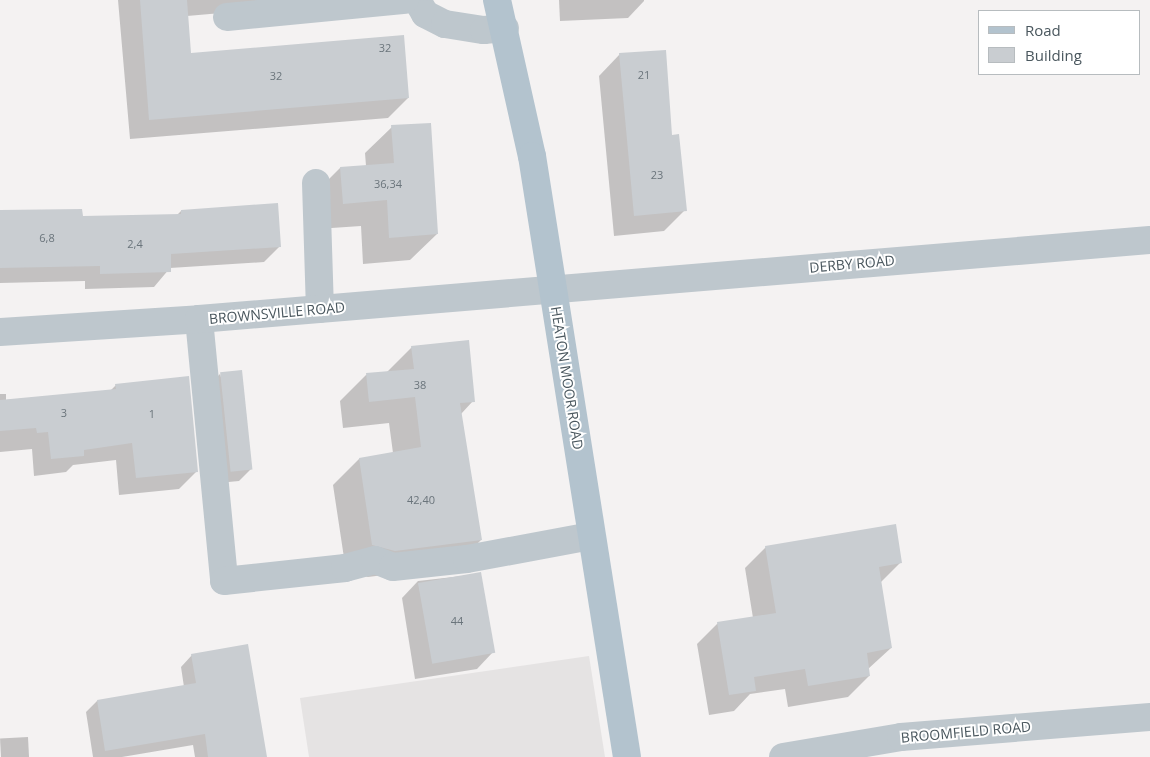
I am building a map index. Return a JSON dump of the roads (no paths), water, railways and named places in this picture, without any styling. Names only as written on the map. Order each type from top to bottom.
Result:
[{"type":"main road","name":"HEATON MOOR ROAD","points":[[496,0],[532,156],[627,757]]},
{"type":"street","points":[[227,18],[405,0]]},
{"type":"street","points":[[417,0],[425,14],[445,24],[484,30],[504,28]]},
{"type":"street","points":[[316,183],[320,309]]},
{"type":"street","name":"DERBY ROAD","points":[[554,291],[1150,240]]},
{"type":"street","name":"BROWNSVILLE ROAD","points":[[0,332],[199,319],[554,291]]},
{"type":"street","points":[[199,319],[224,581],[345,568],[375,560],[393,567],[467,559],[591,536]]},
{"type":"street","name":"BROOMFIELD ROAD","points":[[783,757],[901,737],[1150,717]]}]
